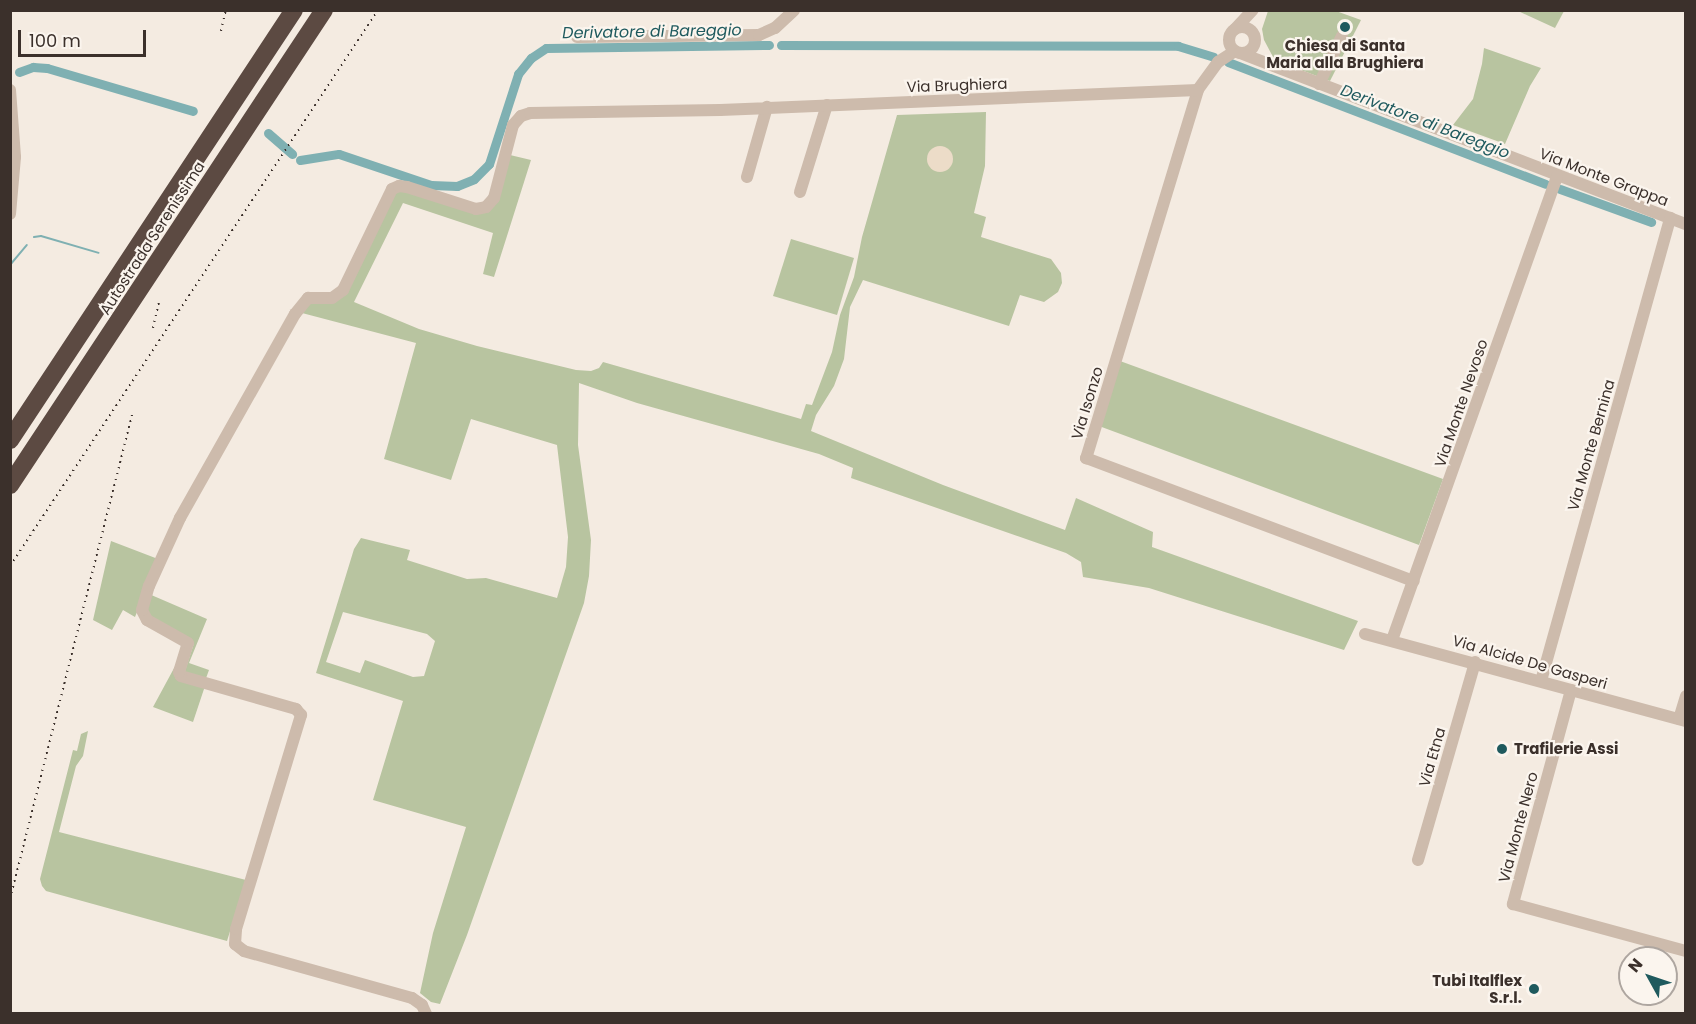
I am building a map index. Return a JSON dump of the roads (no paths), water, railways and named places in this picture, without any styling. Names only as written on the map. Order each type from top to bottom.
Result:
[{"type":"highway","name":"Autostrada Serenissima","points":[[10,440],[294,10]]},
{"type":"highway","name":"Autostrada Serenissima","points":[[10,485],[324,10]]},
{"type":"street","points":[[577,37],[759,35],[775,28],[794,10]]},
{"type":"street","points":[[1235,43],[1252,10]]},
{"type":"street","points":[[1235,43],[1249,51],[1259,10]]},
{"type":"street","points":[[1198,90],[1235,43],[1244,27],[1254,38]]},
{"type":"street","points":[[1319,84],[1342,36]]},
{"type":"street","name":"Via Monte Grappa","points":[[1254,38],[1262,54],[1277,68]]},
{"type":"street","name":"Via Monte Grappa","points":[[1235,43],[1277,68],[1554,184],[1686,224]]},
{"type":"street","points":[[10,90],[15,157],[10,214]]},
{"type":"street","name":"Via Brughiera","points":[[426,1014],[422,1005],[412,998],[244,951],[235,944],[236,929],[301,715],[296,709],[181,676],[179,672],[189,645],[147,620],[143,614],[144,601],[180,518],[295,314],[308,298],[332,298],[343,290],[392,189],[399,186],[407,187],[476,209],[486,207],[494,198],[513,125],[524,114],[717,110],[1198,90]]},
{"type":"street","name":"Via Isonzo","points":[[1198,90],[1086,458],[1414,581]]},
{"type":"street","points":[[800,192],[827,105]]},
{"type":"street","points":[[747,177],[767,107]]},
{"type":"street","name":"Via Monte Nevoso","points":[[1392,640],[1554,184]]},
{"type":"street","name":"Via Monte Bernina","points":[[1541,681],[1670,218]]},
{"type":"street","name":"Via Alcide De Gasperi","points":[[1365,634],[1682,720]]},
{"type":"street","name":"Via Etna","points":[[1418,860],[1475,662]]},
{"type":"street","name":"Via Monte Nero","points":[[1571,690],[1513,904],[1686,951]]},
{"type":"street","points":[[1682,720],[1686,696]]},
{"type":"waterway","name":"Derivatore di Bareggio","points":[[300,160],[339,154],[431,185],[457,186],[474,179],[489,164],[518,74],[531,58],[546,48],[769,45]]},
{"type":"waterway","name":"Derivatore di Bareggio","points":[[781,45],[1178,46],[1213,57]]},
{"type":"waterway","name":"Derivatore di Bareggio","points":[[1228,62],[1545,184]]},
{"type":"waterway","name":"Derivatore di Bareggio","points":[[19,72],[33,67],[47,68],[193,111]]},
{"type":"waterway","name":"Derivatore di Bareggio","points":[[268,133],[292,154]]},
{"type":"waterway","name":"Derivatore di Bareggio","points":[[1560,189],[1651,222]]},
{"type":"waterway","points":[[34,237],[41,236],[99,253]]},
{"type":"waterway","points":[[10,265],[27,245]]},
{"type":"railway","points":[[221,31],[226,10]]},
{"type":"railway","points":[[10,566],[378,10]]},
{"type":"railway","points":[[153,328],[159,301]]},
{"type":"railway","points":[[10,899],[133,411]]},
{"type":"place","name":"Chiesa di Santa Maria alla Brughiera","points":[[1345,27]]},
{"type":"place","name":"Trafilerie Assi","points":[[1502,749]]},
{"type":"place","name":"Tubi Italflex S.r.l.","points":[[1534,989]]}]
